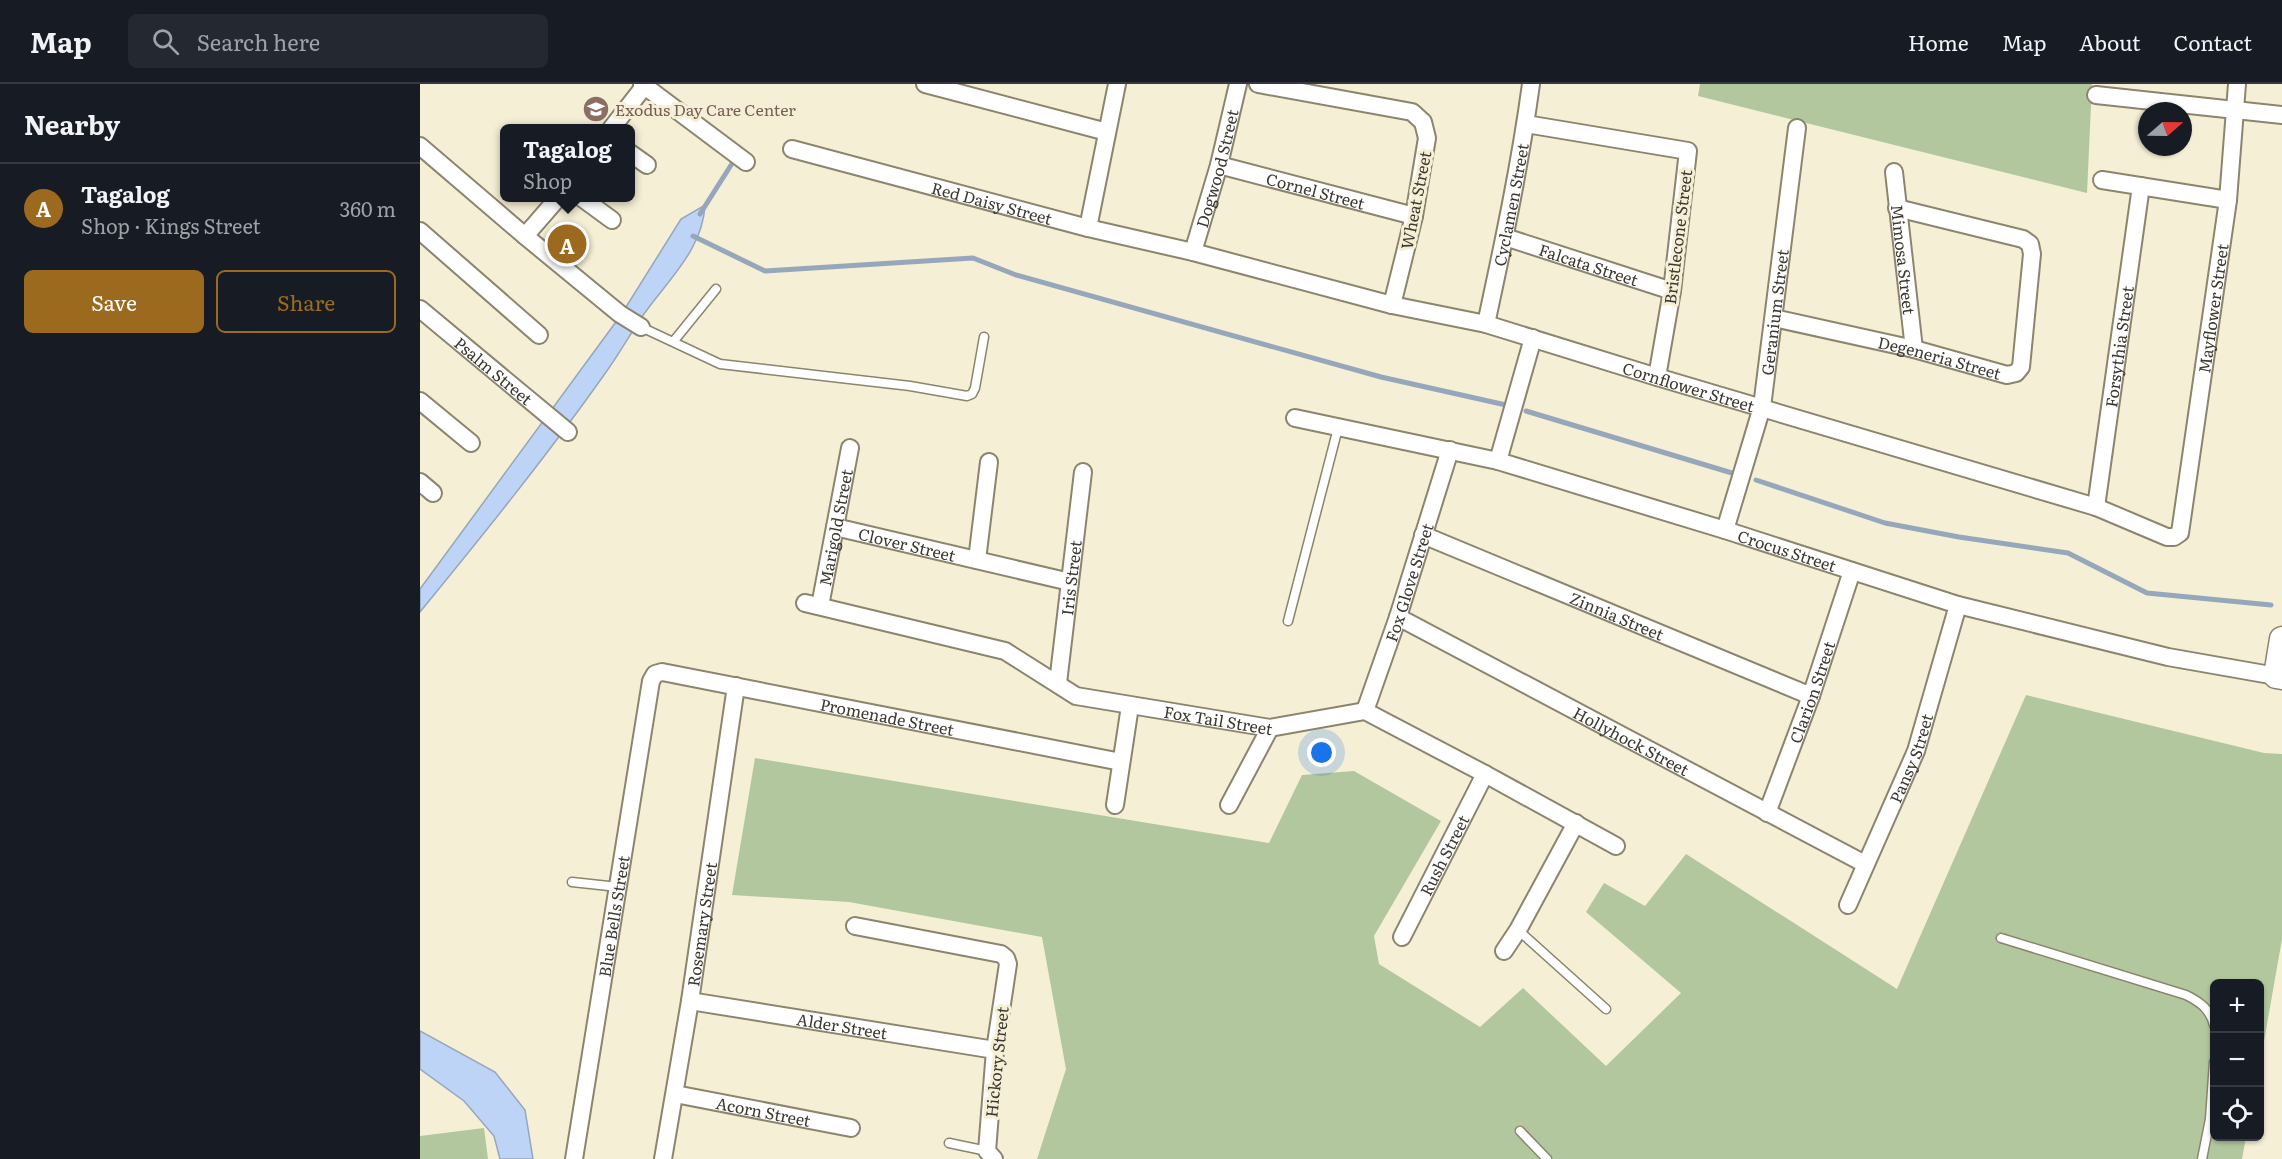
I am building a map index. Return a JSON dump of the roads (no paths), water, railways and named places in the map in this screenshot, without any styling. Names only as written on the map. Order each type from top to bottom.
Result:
[{"type":"street","points":[[615,124],[644,84],[747,162]]},
{"type":"street","points":[[925,84],[1107,132]]},
{"type":"street","points":[[1088,228],[1118,84]]},
{"type":"street","name":"Dogwood Street","points":[[1192,252],[1218,165],[1238,84]]},
{"type":"street","name":"Wheat Street","points":[[1258,84],[1412,112],[1423,122],[1427,138],[1414,216],[1392,305]]},
{"type":"street","name":"Cyclamen Street","points":[[1486,324],[1505,237],[1531,84]]},
{"type":"street","name":"Mayflower Street","points":[[2180,533],[2228,200],[2237,84]]},
{"type":"street","points":[[2096,95],[2141,92],[2282,115]]},
{"type":"street","name":"Bristlecone Street","points":[[1526,124],[1688,151],[1672,291],[1657,377]]},
{"type":"street","name":"Geranium Street","points":[[1725,530],[1762,407],[1797,128]]},
{"type":"street","points":[[420,146],[620,314],[640,326]]},
{"type":"street","name":"Red Daisy Street","points":[[792,149],[1088,228],[1192,252]]},
{"type":"street","points":[[635,157],[647,165]]},
{"type":"street","name":"Cornel Street","points":[[1218,165],[1414,216]]},
{"type":"street","name":"Mimosa Street","points":[[1894,172],[1914,349]]},
{"type":"street","points":[[2102,180],[2228,200]]},
{"type":"street","name":"Forsythia Street","points":[[2096,507],[2141,186]]},
{"type":"street","points":[[525,236],[555,202]]},
{"type":"street","points":[[587,202],[612,220]]},
{"type":"street","name":"Degeneria Street","points":[[1774,318],[1914,349],[2007,375],[2016,373],[2021,367],[2032,254],[2030,244],[2023,239],[1897,208]]},
{"type":"street","points":[[420,231],[539,335]]},
{"type":"street","name":"Falcata Street","points":[[1505,237],[1672,291]]},
{"type":"street","name":"Cornflower Street","points":[[1192,252],[1392,305],[1486,324],[2096,507],[2167,537],[2174,537],[2180,533]]},
{"type":"street","name":"Psalm Street","points":[[420,309],[566,430]]},
{"type":"street","points":[[1498,461],[1533,338]]},
{"type":"street","points":[[420,401],[471,443]]},
{"type":"street","name":"Crocus Street","points":[[1295,418],[1338,429],[1498,461],[1725,530],[1958,605],[2168,657],[2279,677]]},
{"type":"street","name":"Marigold Street","points":[[812,605],[835,527],[850,448]]},
{"type":"street","name":"Fox Glove Street","points":[[1365,711],[1398,617],[1450,450]]},
{"type":"street","points":[[977,560],[989,462]]},
{"type":"street","name":"Iris Street","points":[[1058,683],[1083,472]]},
{"type":"street","points":[[420,482],[433,493]]},
{"type":"street","name":"Clover Street","points":[[835,527],[1070,582]]},
{"type":"street","name":"Zinnia Street","points":[[1424,535],[1811,696]]},
{"type":"street","name":"Clarion Street","points":[[1767,813],[1811,696],[1852,571]]},
{"type":"street","name":"Fox Tail Street","points":[[812,605],[1005,651],[1076,696],[1269,728],[1365,711]]},
{"type":"street","name":"Pansy Street","points":[[1848,905],[1916,751],[1958,605]]},
{"type":"street","name":"Hollyhock Street","points":[[1398,617],[1865,864]]},
{"type":"street","points":[[2279,677],[2282,639]]},
{"type":"street","name":"Promenade Street","points":[[655,674],[662,672],[1121,762]]},
{"type":"street","name":"Blue Bells Street","points":[[574,1159],[651,681],[655,674]]},
{"type":"street","name":"Rosemary Street","points":[[663,1159],[690,1001],[736,686]]},
{"type":"street","points":[[1114,805],[1130,706]]},
{"type":"street","points":[[1365,711],[1616,846]]},
{"type":"street","points":[[1229,805],[1269,728]]},
{"type":"street","name":"Rush Street","points":[[1402,937],[1485,774]]},
{"type":"street","points":[[1504,951],[1518,930],[1576,823]]},
{"type":"street","name":"Hickory Street","points":[[855,926],[1001,954],[1006,958],[1008,964],[995,1050],[990,1155]]},
{"type":"street","name":"Alder Street","points":[[690,1001],[995,1050]]},
{"type":"street","name":"Acorn Street","points":[[675,1094],[851,1128]]},
{"type":"lane","points":[[673,342],[716,289]]},
{"type":"lane","points":[[640,326],[720,364],[910,386],[967,396],[972,394],[975,388],[984,337]]},
{"type":"lane","points":[[1288,621],[1338,429]]},
{"type":"lane","points":[[572,882],[618,887]]},
{"type":"lane","points":[[1518,930],[1606,1009]]},
{"type":"lane","points":[[2001,938],[2186,995],[2199,1001],[2208,1009],[2210,1014]]},
{"type":"lane","points":[[2202,1159],[2210,1119],[2212,1087]]},
{"type":"lane","points":[[1520,1131],[1547,1159]]},
{"type":"lane","points":[[949,1143],[990,1155]]},
{"type":"water","points":[[705,205],[698,236],[683,263],[644,314],[560,436],[420,612],[420,589],[621,315],[681,219]]},
{"type":"water","points":[[420,1031],[495,1072],[525,1110],[533,1159],[500,1159],[494,1136],[464,1101],[420,1069]]},
{"type":"waterway","points":[[700,214],[733,162]]},
{"type":"waterway","points":[[693,236],[765,271],[973,258],[1016,275],[1381,377],[1506,405]]},
{"type":"waterway","points":[[1526,411],[1732,473]]},
{"type":"waterway","points":[[1756,480],[1885,523],[1959,537],[2068,553],[2147,593],[2271,605]]},
{"type":"place","name":"Exodus Day Care Center","points":[[596,109]]},
{"type":"place","name":"Tagalog","points":[[567,244]]}]
